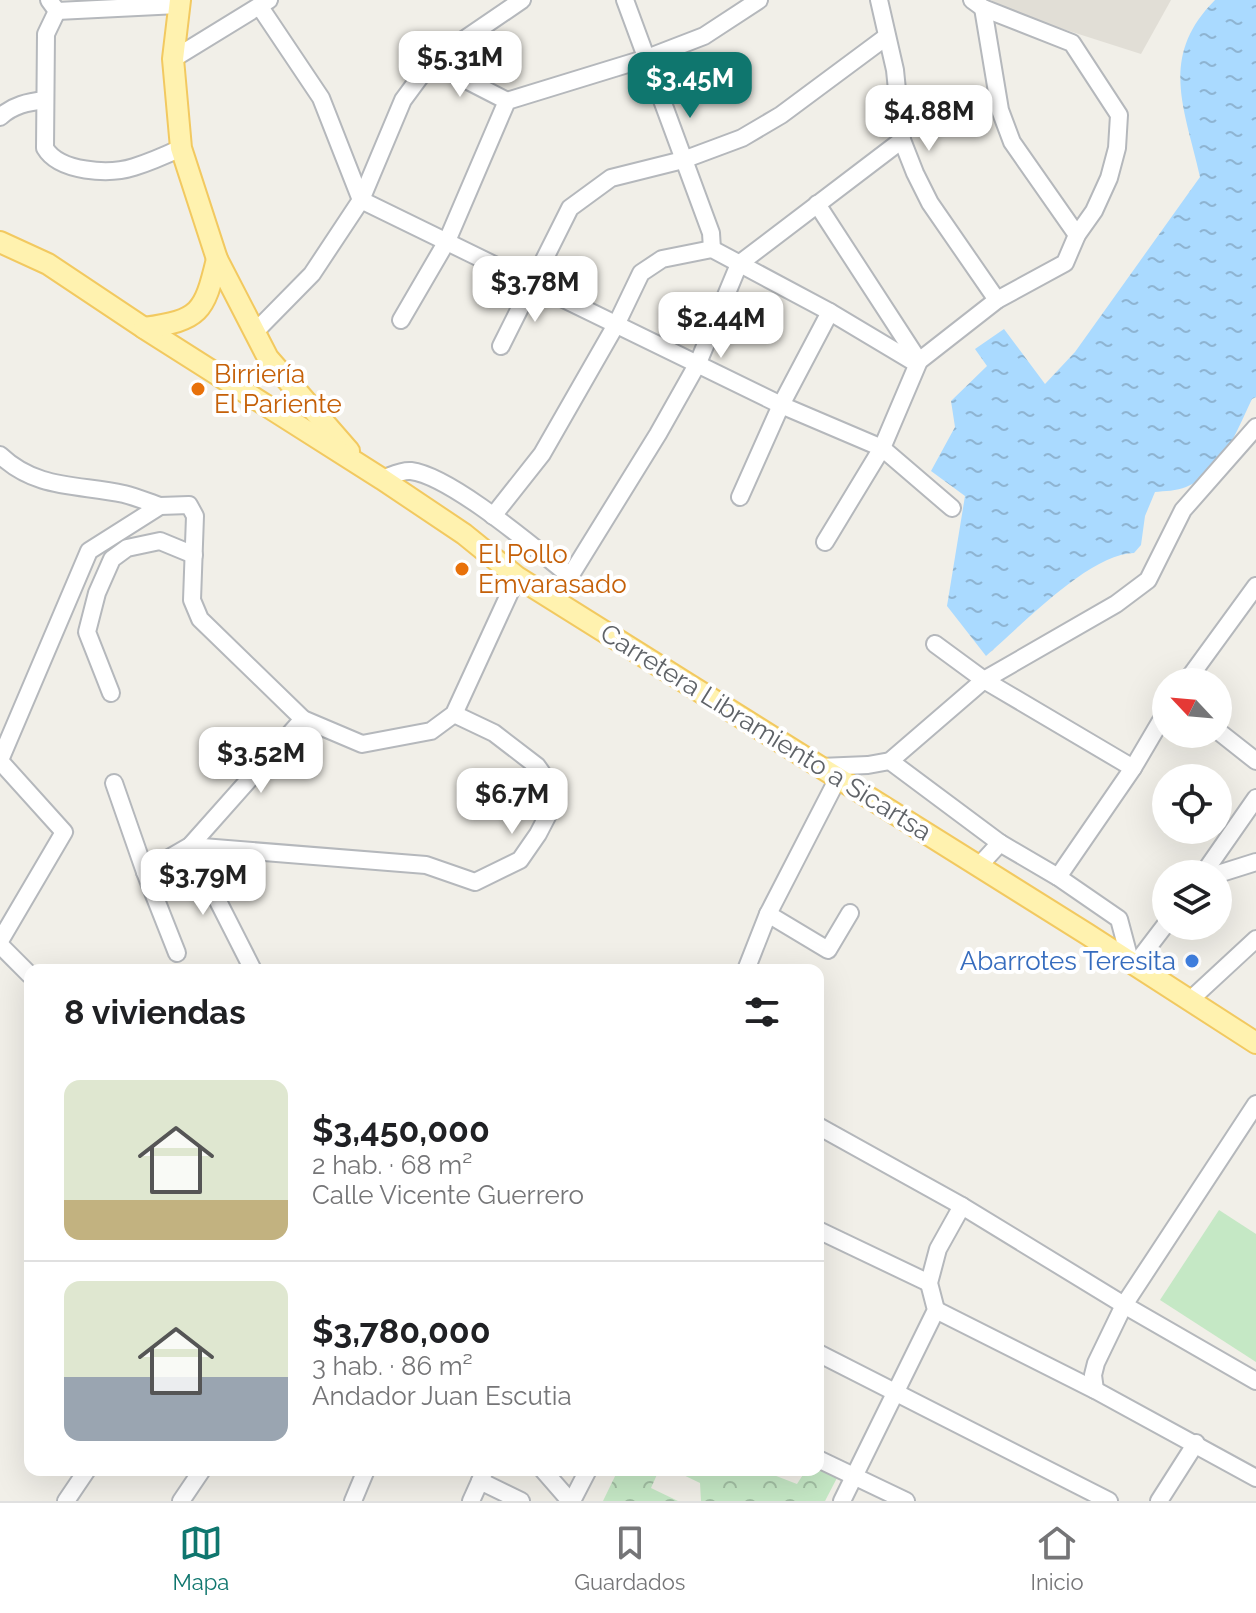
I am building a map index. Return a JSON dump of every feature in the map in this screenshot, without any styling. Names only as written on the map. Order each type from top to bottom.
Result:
[{"type":"main road","points":[[179,2],[173,59],[181,148],[217,259],[268,358],[362,466]]},
{"type":"main road","name":"Carretera Libramiento a Sicartsa","points":[[0,242],[48,264],[382,479],[464,534],[517,577],[1256,1043]]},
{"type":"main road","points":[[144,328],[170,325],[192,316],[208,297],[217,259]]},
{"type":"street","points":[[255,332],[312,274],[361,200],[403,100],[431,62],[522,0]]},
{"type":"street","points":[[625,0],[711,233],[712,249]]},
{"type":"street","points":[[431,62],[507,101],[647,58],[704,36],[759,0]]},
{"type":"street","points":[[879,0],[895,70],[902,140],[930,203],[997,300]]},
{"type":"street","points":[[179,2],[53,6],[46,34],[45,148],[50,157],[82,170],[130,169],[181,148]]},
{"type":"street","points":[[173,59],[264,4],[321,98],[361,200],[781,405],[882,448],[952,508]]},
{"type":"street","points":[[977,4],[1000,110],[1012,142],[1077,235]]},
{"type":"street","points":[[825,542],[882,448],[918,362],[997,300],[1065,263],[1109,178],[1117,148],[1119,115],[1072,43],[977,4]]},
{"type":"street","points":[[501,346],[570,208],[611,178],[683,160],[742,138],[781,115],[886,37]]},
{"type":"street","points":[[0,117],[25,103],[45,100]]},
{"type":"street","points":[[401,320],[447,241],[507,101]]},
{"type":"street","points":[[556,599],[698,363],[739,264],[902,140]]},
{"type":"street","points":[[817,204],[918,362]]},
{"type":"street","points":[[493,516],[542,454],[617,323],[641,273],[662,259],[712,249],[918,362]]},
{"type":"street","points":[[740,497],[781,405],[830,312]]},
{"type":"street","points":[[820,767],[890,761],[984,680],[1116,604],[1148,580],[1183,510],[1256,427]]},
{"type":"street","points":[[0,455],[8,463],[45,483],[124,494],[160,506],[189,505],[195,516],[192,600],[200,619],[303,719],[362,744],[431,731],[454,714],[517,577]]},
{"type":"street","points":[[382,479],[406,470],[427,474],[493,516],[570,576]]},
{"type":"street","points":[[24,969],[0,943],[64,832],[0,760],[89,551],[160,506]]},
{"type":"street","points":[[111,693],[87,632],[97,593],[112,559],[127,548],[160,541],[194,555]]},
{"type":"street","points":[[1196,668],[1256,586]]},
{"type":"street","points":[[935,644],[984,680],[1133,768]]},
{"type":"street","points":[[190,846],[426,865],[475,882],[520,860],[552,807],[551,786],[537,766],[494,733],[454,714]]},
{"type":"street","points":[[145,872],[190,846],[303,719]]},
{"type":"street","points":[[1058,877],[1152,736]]},
{"type":"street","points":[[1232,742],[1256,761]]},
{"type":"street","points":[[890,761],[1000,843],[1058,877],[1119,919],[1132,965]]},
{"type":"street","points":[[748,964],[768,914],[838,778]]},
{"type":"street","points":[[114,783],[177,953]]},
{"type":"street","points":[[1213,860],[1256,798]]},
{"type":"street","points":[[978,867],[1000,843]]},
{"type":"street","points":[[190,846],[250,964]]},
{"type":"street","points":[[1232,870],[1256,862]]},
{"type":"street","points":[[768,914],[828,950],[850,913]]},
{"type":"street","points":[[1189,1001],[1256,939]]},
{"type":"street","points":[[1132,965],[1153,940]]},
{"type":"street","points":[[1095,1390],[1093,1375],[1096,1363],[1124,1305],[1256,1104]]},
{"type":"street","points":[[824,1129],[962,1206],[1256,1381]]},
{"type":"street","points":[[842,1501],[936,1310],[929,1283],[938,1249],[962,1206]]},
{"type":"street","points":[[824,1233],[929,1283]]},
{"type":"street","points":[[936,1310],[1196,1443],[1256,1478]]},
{"type":"street","points":[[824,1356],[1109,1501]]},
{"type":"street","points":[[1159,1501],[1196,1443]]},
{"type":"street","points":[[824,1462],[906,1501]]},
{"type":"street","points":[[66,1501],[83,1476]]},
{"type":"street","points":[[181,1501],[198,1476]]},
{"type":"street","points":[[353,1501],[363,1476]]},
{"type":"street","points":[[471,1501],[483,1476]]},
{"type":"street","points":[[484,1476],[521,1501]]},
{"type":"street","points":[[548,1476],[571,1501],[585,1476]]},
{"type":"shaded area","points":[[991,0],[1171,0],[1141,54],[1000,9]]},
{"type":"green space","points":[[1219,1210],[1256,1234],[1256,1362],[1160,1300]]},
{"type":"green space","points":[[824,1470],[837,1478],[825,1501],[701,1501],[700,1483],[685,1476],[776,1476],[797,1484],[802,1476],[824,1476]]},
{"type":"green space","points":[[615,1476],[656,1476],[651,1488],[678,1501],[603,1501]]},
{"type":"water","points":[[1215,0],[1256,0],[1256,397],[1252,399],[1234,438],[1209,472],[1199,481],[1182,488],[1155,492],[1145,516],[1141,545],[1134,553],[1116,556],[1077,578],[986,656],[947,606],[965,496],[931,471],[955,427],[951,401],[987,366],[975,349],[1004,329],[1045,384],[1075,352],[1200,177],[1183,106],[1181,63],[1186,42],[1197,21]]},
{"type":"place","name":"Birriería El Pariente","points":[[198,389]]},
{"type":"place","name":"El Pollo Emvarasado","points":[[462,569]]},
{"type":"place","name":"Abarrotes Teresita","points":[[1192,961]]}]
